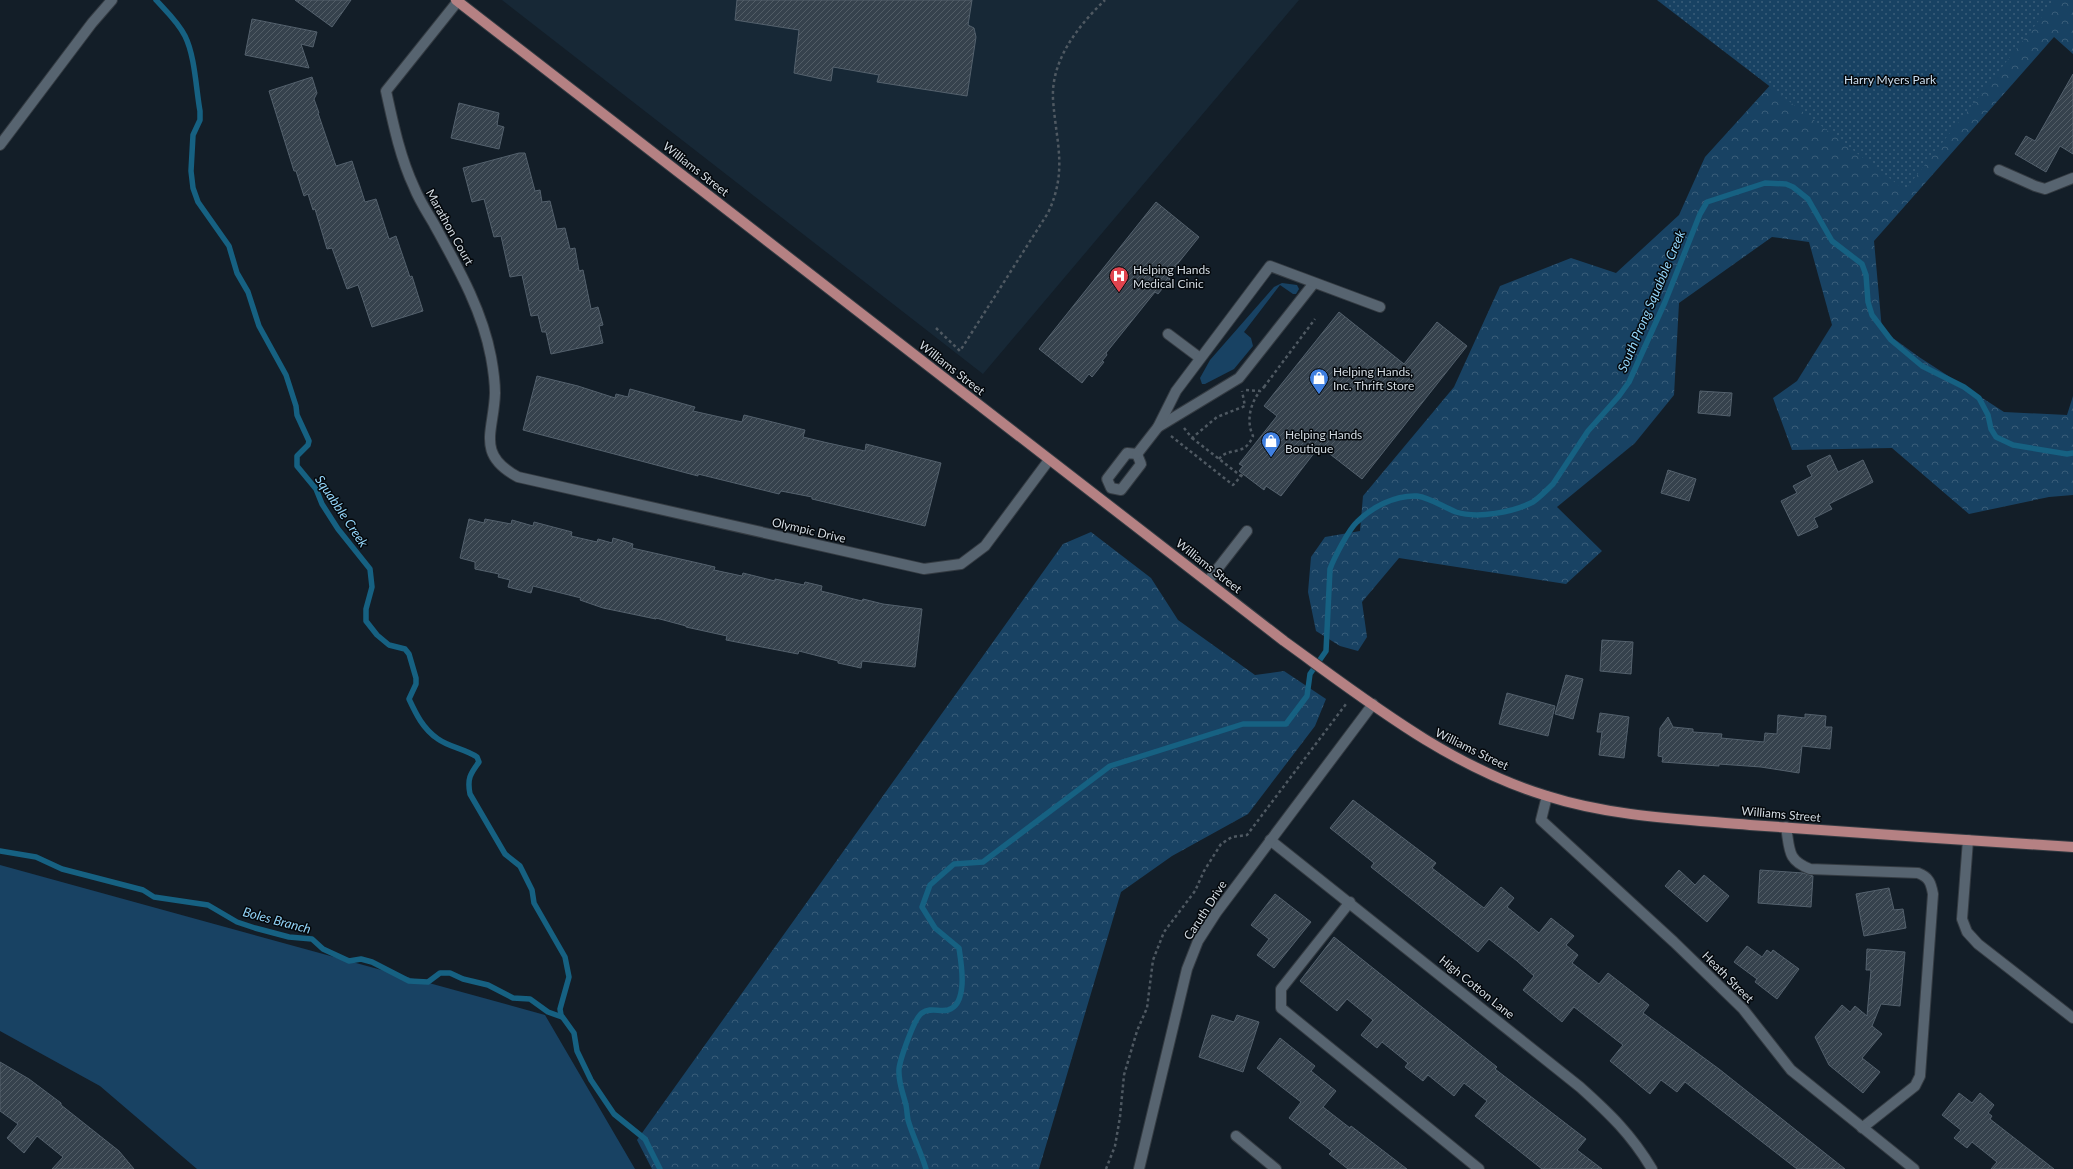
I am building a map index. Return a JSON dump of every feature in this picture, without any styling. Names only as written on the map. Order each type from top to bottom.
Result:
[{"type":"main road","name":"Williams Street","points":[[457,1],[1284,641],[1423,739],[1482,770],[1547,796],[1624,814],[1786,828],[2073,847]]},
{"type":"street","points":[[0,145],[92,23],[112,0]]},
{"type":"street","name":"Marathon Court","points":[[457,1],[386,91],[396,136],[414,187],[460,271],[482,322],[491,357],[495,393],[489,442],[493,455],[503,469],[518,477]]},
{"type":"street","points":[[1999,170],[2036,186],[2046,188],[2073,178]]},
{"type":"street","points":[[1137,454],[1158,427],[1176,391],[1270,266],[1380,307]]},
{"type":"street","points":[[1158,427],[1239,378],[1314,283]]},
{"type":"street","points":[[1168,334],[1200,358]]},
{"type":"street","points":[[1111,488],[1107,479],[1126,453],[1137,454]]},
{"type":"street","points":[[1111,488],[1121,490],[1141,464],[1137,454]]},
{"type":"street","name":"Olympic Drive","points":[[518,477],[924,570],[961,564],[985,546],[1049,460]]},
{"type":"street","points":[[1102,500],[1111,488]]},
{"type":"street","points":[[1208,581],[1246,531]]},
{"type":"street","name":"Caruth Drive","points":[[1139,1169],[1187,969],[1198,941],[1216,913],[1373,704]]},
{"type":"street","name":"Heath Street","points":[[1547,796],[1541,820],[1674,942],[1743,1009],[1791,1070],[1914,1169]]},
{"type":"street","points":[[1786,828],[1791,856],[1800,865],[1810,869],[1918,873],[1925,876],[1930,882],[1933,894],[1920,1076],[1915,1086],[1862,1128]]},
{"type":"street","name":"High Cotton Lane","points":[[1270,840],[1350,902],[1580,1087],[1612,1115],[1635,1142],[1652,1169]]},
{"type":"street","points":[[1968,840],[1962,919],[1967,932],[1978,944],[2073,1018]]},
{"type":"street","points":[[1350,902],[1281,989],[1281,1008],[1479,1169]]},
{"type":"street","points":[[1236,1136],[1276,1169]]},
{"type":"path","points":[[936,328],[960,351],[1048,213],[1060,176],[1060,161],[1053,99],[1058,65],[1063,52],[1105,0]]},
{"type":"path","points":[[1219,459],[1221,456],[1246,448],[1251,442],[1253,436],[1249,427],[1252,401],[1260,391],[1265,388],[1315,319]]},
{"type":"path","points":[[1192,438],[1217,417],[1245,406],[1242,390],[1260,391]]},
{"type":"path","points":[[1174,432],[1171,436],[1234,485],[1242,475],[1192,438],[1185,429],[1179,428]]},
{"type":"shaded area","points":[[502,0],[1299,0],[983,374]]},
{"type":"green space","name":"Harry Myers Park","points":[[1657,0],[2055,0],[1905,190]]},
{"type":"green space","points":[[1985,0],[2073,0],[2073,54],[2054,37],[1874,241],[1882,330],[1919,357],[2004,412],[2067,415],[2073,396],[2073,495],[2049,497],[1969,514],[1892,448],[1792,450],[1773,398],[1797,381],[1832,325],[1809,242],[1772,237],[1679,303],[1674,395],[1635,443],[1557,507],[1602,551],[1566,584],[1399,558],[1362,602],[1367,637],[1358,651],[1340,646],[1316,631],[1308,592],[1311,557],[1325,537],[1360,531],[1363,496],[1454,387],[1500,286],[1571,258],[1616,273],[1679,215],[1705,157],[1774,81]]},
{"type":"green space","points":[[1282,283],[1297,285],[1299,289],[1296,294],[1293,294],[1280,285],[1244,332],[1251,338],[1253,346],[1234,369],[1205,384],[1202,384],[1200,378],[1210,360],[1274,287]]},
{"type":"green space","points":[[1091,532],[1151,578],[1178,620],[1255,675],[1284,671],[1326,699],[1315,726],[1248,814],[1172,856],[1121,892],[1039,1169],[652,1169],[637,1140],[1063,544]]},
{"type":"green space","points":[[0,865],[545,1015],[635,1169],[197,1169],[100,1086],[0,1031]]},
{"type":"building","points":[[295,0],[351,0],[332,27]]},
{"type":"building","points":[[737,0],[972,0],[968,25],[974,28],[976,37],[967,96],[877,82],[879,75],[833,67],[831,81],[794,73],[799,30],[735,20]]},
{"type":"building","points":[[252,19],[317,32],[313,47],[301,44],[309,68],[245,55]]},
{"type":"building","points":[[2073,74],[2073,154],[2060,146],[2046,172],[2015,154],[2026,136],[2035,141]]},
{"type":"building","points":[[312,77],[317,93],[314,99],[336,166],[352,161],[365,202],[376,199],[389,239],[396,236],[410,277],[412,276],[423,311],[372,327],[358,285],[347,289],[332,248],[327,249],[315,209],[313,210],[308,194],[304,196],[296,171],[294,171],[269,91]]},
{"type":"building","points":[[459,103],[499,113],[497,125],[504,127],[499,149],[451,138]]},
{"type":"building","points":[[519,153],[525,153],[535,191],[540,190],[542,202],[550,201],[557,229],[565,228],[570,249],[575,248],[579,271],[583,270],[591,309],[598,307],[603,325],[599,326],[603,343],[551,354],[546,332],[542,332],[538,315],[531,316],[522,275],[510,277],[501,236],[494,237],[484,199],[472,202],[463,168]]},
{"type":"building","name":"Helping Hands Medical Cinic","points":[[1156,202],[1199,237],[1167,277],[1170,279],[1158,294],[1155,292],[1106,353],[1107,355],[1102,361],[1104,362],[1092,377],[1089,374],[1082,383],[1039,349]]},
{"type":"building","points":[[1339,312],[1404,364],[1437,322],[1467,346],[1362,479],[1326,451],[1324,453],[1318,448],[1281,496],[1266,486],[1264,490],[1239,471],[1243,466],[1239,464],[1277,416],[1264,406]]},
{"type":"building","points":[[537,376],[578,386],[615,398],[616,394],[628,397],[630,389],[695,407],[693,411],[742,422],[744,415],[805,430],[803,437],[865,451],[866,444],[941,463],[925,526],[812,499],[812,497],[781,491],[779,494],[698,474],[698,476],[523,430]]},
{"type":"building","points":[[1700,391],[1732,393],[1730,416],[1698,413]]},
{"type":"building","points":[[1830,455],[1838,472],[1863,460],[1873,482],[1829,504],[1832,509],[1814,518],[1818,527],[1798,536],[1781,501],[1797,493],[1793,486],[1812,476],[1807,466]]},
{"type":"building","points":[[1668,470],[1696,479],[1689,501],[1661,493]]},
{"type":"building","points":[[469,519],[484,523],[485,519],[511,524],[512,520],[533,526],[534,522],[572,532],[571,536],[597,542],[598,539],[612,543],[613,538],[633,544],[632,548],[715,567],[714,570],[742,576],[743,573],[775,581],[775,579],[804,585],[805,582],[822,586],[821,591],[862,601],[863,599],[883,604],[922,609],[915,667],[862,661],[861,668],[838,663],[838,661],[799,651],[798,654],[726,640],[727,636],[686,627],[656,618],[603,608],[580,600],[581,598],[533,586],[531,593],[508,587],[510,580],[498,577],[499,574],[475,569],[475,562],[460,558]]},
{"type":"building","points":[[1602,640],[1633,642],[1631,674],[1600,671]]},
{"type":"building","points":[[1566,675],[1583,679],[1573,719],[1555,714]]},
{"type":"building","points":[[1507,693],[1555,706],[1548,736],[1499,724]]},
{"type":"building","points":[[1600,713],[1629,717],[1624,758],[1599,755],[1602,732],[1597,732]]},
{"type":"building","points":[[1805,714],[1826,716],[1825,727],[1832,727],[1830,749],[1802,746],[1799,773],[1761,767],[1662,762],[1663,757],[1658,756],[1660,728],[1668,717],[1673,727],[1693,729],[1693,732],[1722,734],[1721,738],[1764,742],[1765,733],[1777,734],[1778,715],[1805,718]]},
{"type":"building","points":[[1353,800],[1436,863],[1432,868],[1484,908],[1501,887],[1514,898],[1507,907],[1539,933],[1551,918],[1574,936],[1566,945],[1578,955],[1572,963],[1599,984],[1608,973],[1649,1005],[1643,1013],[1719,1069],[1845,1169],[1797,1169],[1685,1082],[1677,1092],[1661,1080],[1650,1094],[1610,1061],[1623,1045],[1574,1007],[1562,1022],[1523,990],[1534,976],[1517,961],[1489,939],[1478,952],[1371,867],[1374,863],[1330,828]]},
{"type":"building","points":[[1679,870],[1695,885],[1704,875],[1729,896],[1707,922],[1665,886]]},
{"type":"building","points":[[1760,870],[1803,873],[1813,876],[1811,907],[1758,903]]},
{"type":"building","points":[[1889,888],[1894,910],[1903,909],[1906,928],[1864,936],[1856,894]]},
{"type":"building","points":[[1275,894],[1311,922],[1274,968],[1257,955],[1269,939],[1251,925]]},
{"type":"building","points":[[1334,937],[1497,1067],[1495,1069],[1586,1139],[1577,1150],[1602,1169],[1542,1169],[1475,1116],[1487,1101],[1464,1083],[1454,1096],[1428,1075],[1423,1081],[1405,1067],[1408,1063],[1382,1042],[1377,1048],[1361,1035],[1373,1020],[1347,999],[1337,1011],[1300,981]]},
{"type":"building","points":[[1747,946],[1762,957],[1767,950],[1771,953],[1773,950],[1799,969],[1777,999],[1755,982],[1757,979],[1734,962]]},
{"type":"building","points":[[1867,949],[1905,952],[1900,1006],[1881,1004],[1872,1026],[1882,1034],[1862,1058],[1880,1072],[1863,1093],[1829,1065],[1815,1037],[1842,1005],[1850,1012],[1855,1006],[1867,1016],[1871,970],[1866,970]]},
{"type":"building","points":[[1212,1015],[1234,1022],[1237,1015],[1259,1022],[1243,1072],[1199,1057]]},
{"type":"building","points":[[1280,1038],[1315,1066],[1311,1071],[1336,1091],[1323,1107],[1350,1128],[1351,1126],[1407,1169],[1348,1169],[1329,1154],[1332,1151],[1289,1118],[1301,1102],[1257,1068]]},
{"type":"building","points":[[0,1062],[29,1079],[61,1103],[61,1105],[119,1151],[134,1169],[52,1169],[63,1157],[37,1136],[24,1153],[7,1138],[18,1124],[0,1111]]},
{"type":"building","points":[[1959,1093],[1972,1103],[1980,1093],[1994,1105],[1988,1113],[1992,1116],[1990,1119],[2054,1169],[1991,1169],[1997,1162],[1972,1142],[1967,1148],[1954,1138],[1961,1130],[1942,1115]]},
{"type":"waterway","name":"Squabble Creek","points":[[156,0],[172,17],[185,36],[193,63],[200,111],[200,120],[193,135],[191,171],[193,188],[198,202],[229,246],[237,273],[248,292],[259,326],[286,375],[296,406],[297,415],[309,441],[308,445],[297,456],[297,466],[316,489],[322,504],[338,529],[370,569],[372,587],[366,609],[366,621],[377,635],[389,645],[405,649],[409,654],[416,678],[416,684],[409,699],[420,721],[428,731],[438,739],[477,757],[479,762],[471,773],[469,780],[470,794],[505,854],[520,866],[532,890],[534,903],[565,957],[569,977],[560,1009],[561,1015],[574,1033],[577,1051],[591,1080],[614,1114],[645,1139],[660,1169]]},
{"type":"waterway","name":"South Prong Squabble Creek","points":[[926,1169],[908,1120],[906,1105],[900,1083],[899,1069],[908,1040],[919,1016],[928,1010],[948,1010],[955,1006],[959,1000],[962,982],[959,948],[935,928],[922,907],[930,885],[954,864],[983,862],[1110,766],[1243,724],[1286,724],[1307,696],[1310,674],[1326,651],[1330,569],[1342,544],[1354,526],[1370,511],[1384,503],[1409,496],[1422,497],[1456,512],[1485,515],[1525,506],[1533,502],[1553,484],[1588,431],[1619,396],[1629,382],[1665,302],[1700,214],[1707,202],[1765,183],[1786,184],[1793,187],[1808,199],[1832,241],[1862,264],[1866,275],[1868,302],[1872,315],[1891,340],[1922,366],[1964,387],[1979,398],[1988,415],[1991,429],[1996,437],[2013,445],[2067,454],[2073,453]]},
{"type":"waterway","name":"Boles Branch","points":[[0,851],[36,857],[62,869],[143,890],[154,897],[208,905],[237,922],[289,937],[312,939],[323,949],[349,961],[361,959],[372,962],[409,981],[428,982],[440,973],[450,973],[463,979],[488,985],[513,998],[530,999],[548,1012],[562,1017]]},
{"type":"place","name":"Helping Hands Medical Cinic","points":[[1119,293]]},
{"type":"place","name":"Helping Hands, Inc. Thrift Store","points":[[1319,395]]},
{"type":"place","name":"Helping Hands Boutique","points":[[1271,458]]}]
